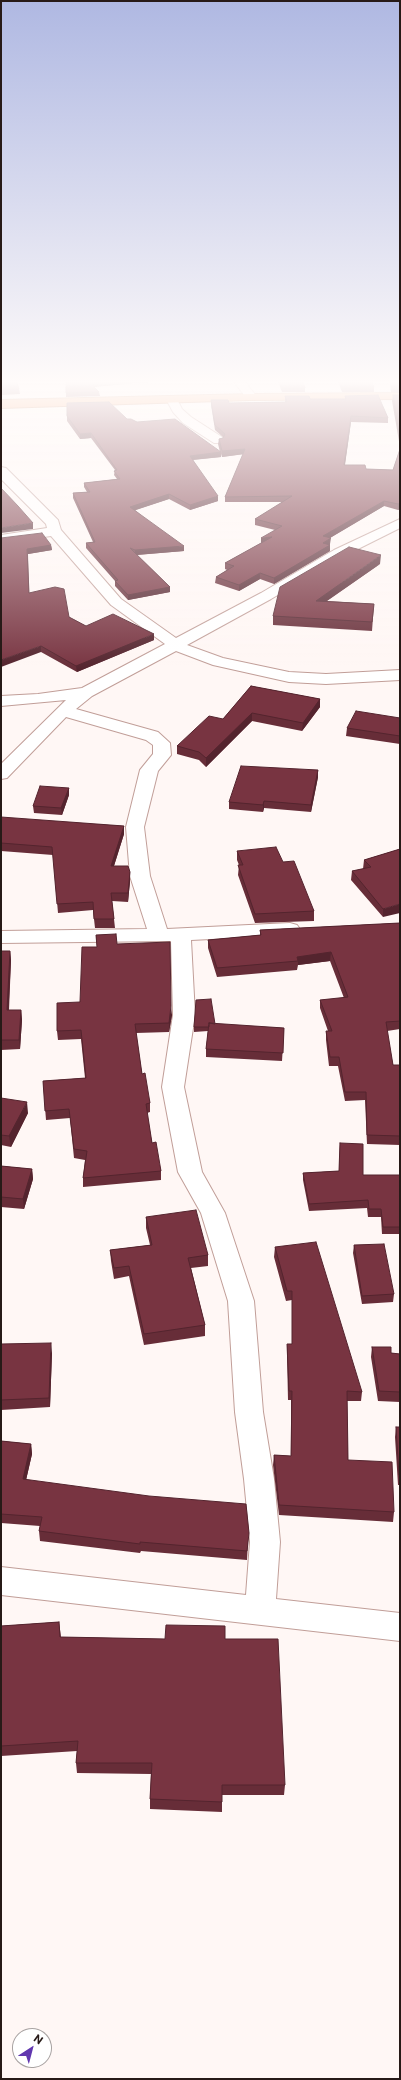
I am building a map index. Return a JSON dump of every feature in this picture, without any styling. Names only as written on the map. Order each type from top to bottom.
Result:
[{"type":"street","points":[[6,476],[38,510],[53,523],[54,530],[116,602],[177,646],[219,662],[289,677],[326,679],[400,675]]},
{"type":"street","points":[[1,774],[62,711],[86,693],[143,662],[177,646],[339,553],[400,523]]},
{"type":"street","points":[[1,539],[54,530]]},
{"type":"street","points":[[1,701],[38,699],[86,693]]},
{"type":"street","points":[[62,711],[152,736],[161,743],[162,754],[149,770],[127,826],[140,876],[170,935],[184,1016],[174,1092],[190,1172],[213,1213],[241,1300],[249,1412],[259,1479],[265,1542],[260,1612]]},
{"type":"street","points":[[1,937],[170,935],[306,928]]},
{"type":"street","points":[[1,1581],[400,1627]]},
{"type":"building","points":[[118,476],[204,476],[218,496],[190,505],[169,494],[130,507],[184,546],[135,550],[130,548],[170,587],[128,595],[115,581],[118,580],[86,543],[95,542],[73,493],[90,492],[84,483],[120,479]]},
{"type":"building","points":[[234,476],[400,476],[400,503],[398,504],[384,501],[323,536],[331,538],[323,543],[330,545],[274,578],[260,573],[239,585],[216,577],[234,566],[225,563],[272,537],[261,538],[282,526],[255,519],[292,496],[225,497]]},
{"type":"building","points":[[1,488],[18,506],[33,523],[1,528]]},
{"type":"building","points":[[42,533],[51,545],[27,549],[29,593],[55,587],[64,589],[69,617],[86,626],[113,614],[154,634],[76,666],[41,646],[1,660],[1,538]]},
{"type":"building","points":[[349,547],[381,555],[316,601],[374,604],[372,622],[273,616],[280,587]]},
{"type":"building","points":[[251,686],[320,699],[303,723],[252,713],[206,758],[199,752],[177,746],[209,716],[223,719]]},
{"type":"building","points":[[356,711],[400,718],[400,736],[347,728]]},
{"type":"building","points":[[241,766],[318,770],[311,805],[264,801],[263,805],[229,802]]},
{"type":"building","points":[[40,786],[69,788],[61,808],[33,806]]},
{"type":"building","points":[[1,817],[124,826],[111,866],[128,866],[130,872],[128,893],[111,893],[114,919],[94,919],[93,902],[57,904],[52,847],[1,843]]},
{"type":"building","points":[[276,847],[283,862],[294,861],[314,911],[255,914],[238,865],[243,865],[237,851]]},
{"type":"building","points":[[400,849],[400,904],[383,909],[352,871],[371,867],[364,860]]},
{"type":"building","points":[[400,923],[400,1021],[386,1022],[393,1065],[400,1065],[400,1136],[367,1135],[366,1092],[345,1092],[339,1057],[330,1057],[326,1031],[332,1031],[320,1000],[348,997],[331,952],[297,957],[298,961],[217,968],[208,940],[261,935],[260,930]]},
{"type":"building","points":[[116,934],[117,944],[170,942],[171,1006],[169,1023],[135,1024],[142,1074],[145,1073],[150,1103],[146,1104],[152,1143],[156,1142],[161,1171],[83,1178],[87,1151],[74,1149],[69,1109],[45,1111],[43,1081],[86,1078],[81,1030],[57,1031],[57,1003],[80,1002],[82,947],[97,947],[96,935]]},
{"type":"building","points":[[1,951],[10,951],[7,1010],[21,1010],[19,1040],[1,1040]]},
{"type":"building","points":[[211,999],[215,1024],[209,1023],[209,1027],[194,1027],[196,1000]]},
{"type":"building","points":[[209,1023],[284,1028],[283,1053],[206,1049]]},
{"type":"building","points":[[1,1098],[27,1102],[9,1136],[1,1135]]},
{"type":"building","points":[[340,1143],[363,1144],[363,1175],[400,1175],[400,1227],[383,1227],[381,1209],[369,1209],[368,1200],[309,1204],[303,1173],[339,1171]]},
{"type":"building","points":[[1,1166],[32,1169],[23,1199],[1,1197]]},
{"type":"building","points":[[196,1210],[208,1255],[188,1258],[205,1325],[144,1334],[129,1266],[114,1268],[110,1250],[152,1245],[146,1217]]},
{"type":"building","points":[[316,1242],[362,1392],[347,1391],[348,1460],[392,1462],[394,1512],[279,1505],[274,1455],[291,1456],[292,1391],[289,1391],[287,1344],[292,1344],[292,1291],[287,1291],[275,1247]]},
{"type":"building","points":[[384,1244],[394,1294],[362,1296],[354,1245]]},
{"type":"building","points":[[51,1343],[49,1398],[1,1400],[1,1344]]},
{"type":"building","points":[[372,1347],[391,1347],[391,1353],[400,1354],[400,1392],[379,1391]]},
{"type":"building","points":[[396,1427],[400,1427],[400,1475],[399,1475]]},
{"type":"building","points":[[1,1441],[31,1444],[23,1479],[149,1496],[246,1504],[249,1533],[247,1551],[140,1542],[140,1544],[39,1531],[42,1517],[1,1514]]},
{"type":"building","points":[[59,1622],[60,1637],[165,1639],[166,1625],[225,1626],[225,1639],[278,1639],[285,1785],[222,1785],[222,1802],[150,1799],[152,1763],[76,1763],[78,1741],[1,1746],[1,1626]]}]
